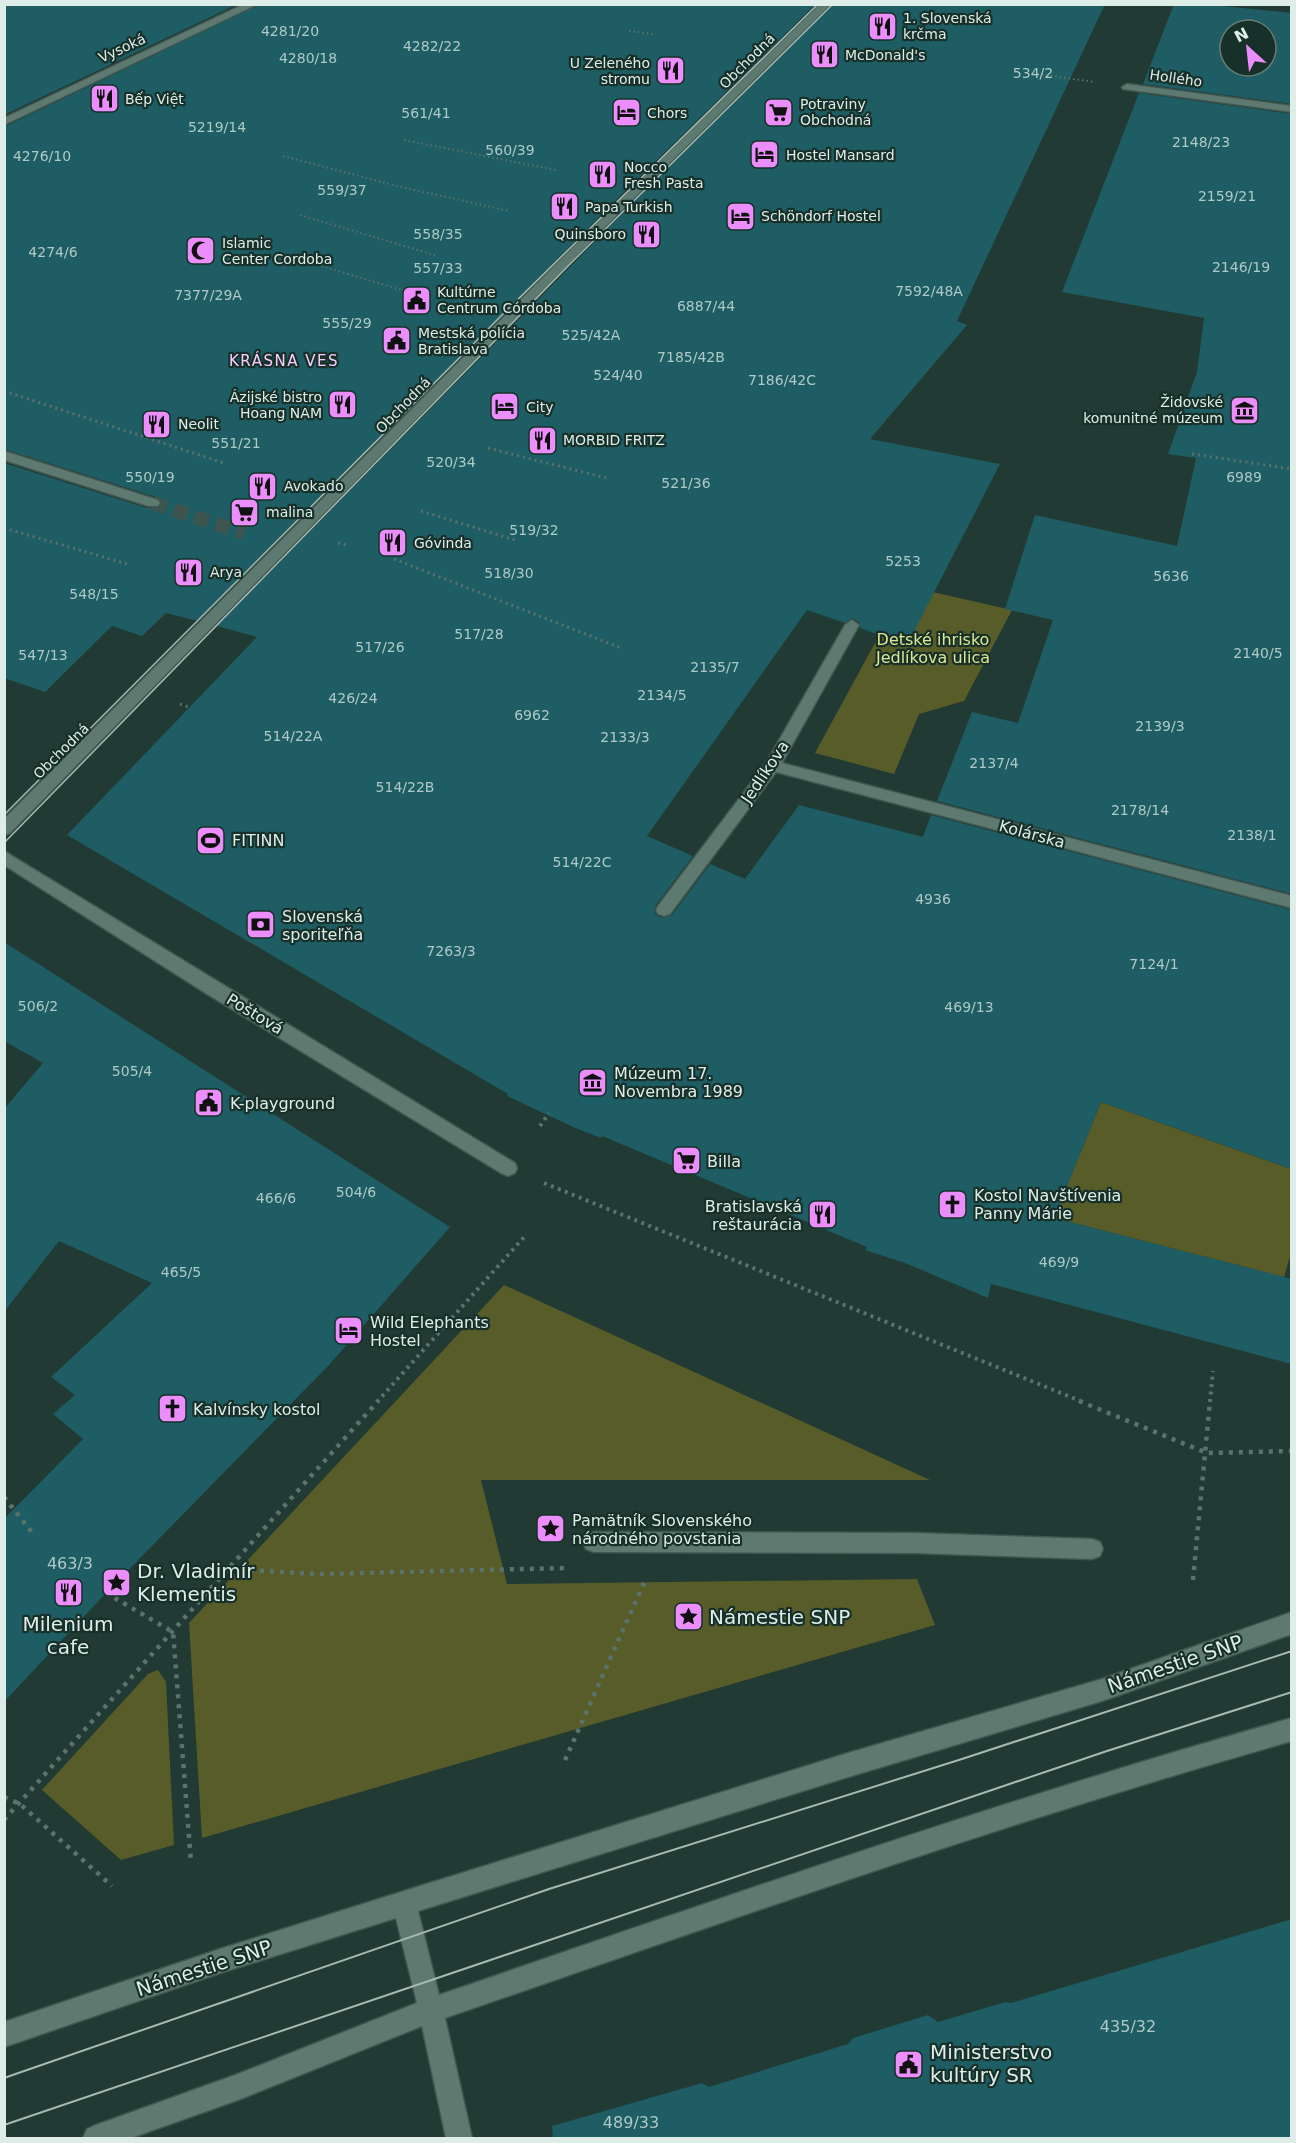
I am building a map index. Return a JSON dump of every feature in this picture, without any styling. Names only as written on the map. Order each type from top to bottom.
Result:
[{"type":"street","name":"Vysoká","points":[[4,122],[123,63],[253,4]]},
{"type":"street","name":"Obchodná","points":[[4,829],[610,215],[826,4]]},
{"type":"street","name":"Hollého","points":[[1127,87],[1292,109]]},
{"type":"street","points":[[4,454],[153,503]]},
{"type":"street","name":"Jedlíkova","points":[[664,910],[772,766],[852,625]]},
{"type":"street","name":"Kolárska","points":[[772,766],[1292,902]]},
{"type":"street","name":"Poštová","points":[[4,857],[508,1168]]},
{"type":"street","points":[[594,1542],[915,1543],[1092,1549]]},
{"type":"street","name":"Námestie SNP","points":[[4,2035],[220,1961],[404,1903],[836,1769],[1102,1690],[1292,1623]]},
{"type":"street","points":[[96,2139],[431,2010],[798,1884],[1133,1774],[1292,1729]]},
{"type":"street","points":[[404,1903],[431,2010],[459,2139]]},
{"type":"path","points":[[629,30],[653,34]]},
{"type":"path","points":[[1033,73],[1127,87]]},
{"type":"path","points":[[404,140],[556,170]]},
{"type":"path","points":[[283,156],[347,174],[509,210]]},
{"type":"path","points":[[343,177],[347,174]]},
{"type":"path","points":[[300,216],[438,256]]},
{"type":"path","points":[[273,256],[308,262],[405,291]]},
{"type":"path","points":[[4,391],[224,463]]},
{"type":"path","points":[[488,448],[606,478]]},
{"type":"path","points":[[1192,454],[1292,469]]},
{"type":"path","points":[[421,511],[515,540]]},
{"type":"path","points":[[4,528],[127,564]]},
{"type":"path","points":[[394,559],[621,648]]},
{"type":"path","points":[[540,1126],[549,1113]]},
{"type":"path","points":[[508,1168],[1207,1453],[1292,1451]]},
{"type":"path","points":[[4,1820],[525,1236]]},
{"type":"path","points":[[1193,1580],[1207,1453],[1213,1371]]},
{"type":"path","points":[[4,1497],[34,1535]]},
{"type":"path","points":[[565,1760],[662,1543]]},
{"type":"path","points":[[230,1569],[318,1574],[568,1568]]},
{"type":"path","points":[[106,1593],[172,1632]]},
{"type":"path","points":[[172,1632],[191,1862]]},
{"type":"path","points":[[4,1797],[20,1804],[112,1886]]},
{"type":"green space","name":"Detské ihrisko Jedlíkova ulica","points":[[906,586],[1012,610],[964,701],[919,714],[894,774],[815,753]]},
{"type":"green space","points":[[1101,1102],[1291,1169],[1291,1253],[1284,1277],[1054,1218]]},
{"type":"green space","points":[[504,1285],[930,1480],[481,1480],[507,1584],[917,1579],[935,1625],[202,1838],[189,1623]]},
{"type":"green space","points":[[158,1670],[166,1682],[174,1845],[121,1860],[42,1790],[148,1674]]},
{"type":"building","points":[[4,4],[238,4],[4,115]]},
{"type":"building","points":[[260,4],[816,4],[605,211],[198,621],[166,613],[142,636],[112,626],[45,692],[4,678],[4,463],[147,508],[158,508],[162,502],[159,498],[4,449],[4,127]]},
{"type":"building","points":[[833,4],[1105,4],[957,321],[967,325],[870,439],[1000,464],[907,645],[860,628],[860,623],[853,618],[845,623],[807,610],[647,836],[693,856],[656,905],[654,911],[657,916],[663,918],[672,915],[710,864],[745,879],[799,805],[923,837],[931,815],[1292,910],[1292,1169],[1101,1102],[1054,1218],[1292,1279],[1292,1364],[991,1284],[988,1298],[905,1263],[865,1250],[867,1247],[602,1136],[601,1138],[573,1127],[507,1096],[508,1094],[67,835],[257,637],[217,626],[617,219]]},
{"type":"building","points":[[1174,4],[1203,4],[1292,13],[1292,104],[1143,84]]},
{"type":"building","points":[[1139,93],[1292,114],[1292,894],[937,801],[972,712],[1018,723],[1053,620],[1005,609],[1035,515],[1177,546],[1196,458],[1168,454],[1197,372],[1204,318],[1062,292]]},
{"type":"building","points":[[4,942],[450,1227],[329,1365],[106,1593],[4,1702],[4,1519],[83,1439],[53,1414],[75,1395],[51,1377],[152,1283],[59,1241],[4,1312],[4,1109],[43,1063],[4,1041]]},
{"type":"building","points":[[1292,1919],[1292,2139],[553,2139],[552,2126],[702,2083],[709,2087],[848,2044],[853,2038],[928,2015],[938,2022],[1005,2002],[1011,2003]]},
{"type":"tunnel","points":[[153,503],[244,533]]},
{"type":"tram line","points":[[4,815],[500,317],[818,4]]},
{"type":"tram line","points":[[4,843],[568,266],[833,4]]},
{"type":"tram line","points":[[4,2078],[549,1889],[962,1759],[1292,1651]]},
{"type":"tram line","points":[[4,2125],[1107,1751],[1292,1692]]},
{"type":"place","name":"1. Slovenská krčma","points":[[882,26]]},
{"type":"place","name":"McDonald's","points":[[824,55]]},
{"type":"place","name":"U Zeleného stromu","points":[[671,71]]},
{"type":"place","name":"Bếp Việt","points":[[104,99]]},
{"type":"place","name":"Potraviny Obchodná","points":[[779,112]]},
{"type":"place","name":"Chors","points":[[626,113]]},
{"type":"place","name":"Hostel Mansard","points":[[765,155]]},
{"type":"place","name":"Nocco Fresh Pasta","points":[[603,175]]},
{"type":"place","name":"Papa Turkish","points":[[564,207]]},
{"type":"place","name":"Schöndorf Hostel","points":[[740,216]]},
{"type":"place","name":"Quinsboro","points":[[647,234]]},
{"type":"place","name":"Islamic Center Cordoba","points":[[201,251]]},
{"type":"place","name":"Kultúrne Centrum Córdoba","points":[[416,300]]},
{"type":"place","name":"Mestská polícia Bratislava","points":[[397,341]]},
{"type":"place","name":"Ázijské bistro Hoang NAM","points":[[343,405]]},
{"type":"place","name":"City","points":[[505,407]]},
{"type":"place","name":"Židovské komunitné múzeum","points":[[1244,410]]},
{"type":"place","name":"Neolit","points":[[157,424]]},
{"type":"place","name":"MORBID FRITZ","points":[[542,440]]},
{"type":"place","name":"Avokado","points":[[263,486]]},
{"type":"place","name":"malina","points":[[245,512]]},
{"type":"place","name":"Góvinda","points":[[393,543]]},
{"type":"place","name":"Arya","points":[[189,572]]},
{"type":"place","name":"FITINN","points":[[211,840]]},
{"type":"place","name":"Slovenská sporiteľňa","points":[[261,925]]},
{"type":"place","name":"Múzeum 17. Novembra 1989","points":[[593,1082]]},
{"type":"place","name":"K-playground","points":[[209,1103]]},
{"type":"place","name":"Billa","points":[[686,1161]]},
{"type":"place","name":"Kostol Navštívenia Panny Márie","points":[[953,1204]]},
{"type":"place","name":"Bratislavská reštaurácia","points":[[823,1215]]},
{"type":"place","name":"Wild Elephants Hostel","points":[[349,1331]]},
{"type":"place","name":"Kalvínsky kostol","points":[[172,1409]]},
{"type":"place","name":"Pamätník Slovenského národného povstania","points":[[551,1529]]},
{"type":"place","name":"Dr. Vladimír Klementis","points":[[116,1583]]},
{"type":"place","name":"Milenium cafe","points":[[68,1593]]},
{"type":"place","name":"Námestie SNP","points":[[688,1617]]},
{"type":"place","name":"Ministerstvo kultúry SR","points":[[909,2064]]},
{"type":"district","name":"KRÁSNA VES","points":[[284,361]]}]
